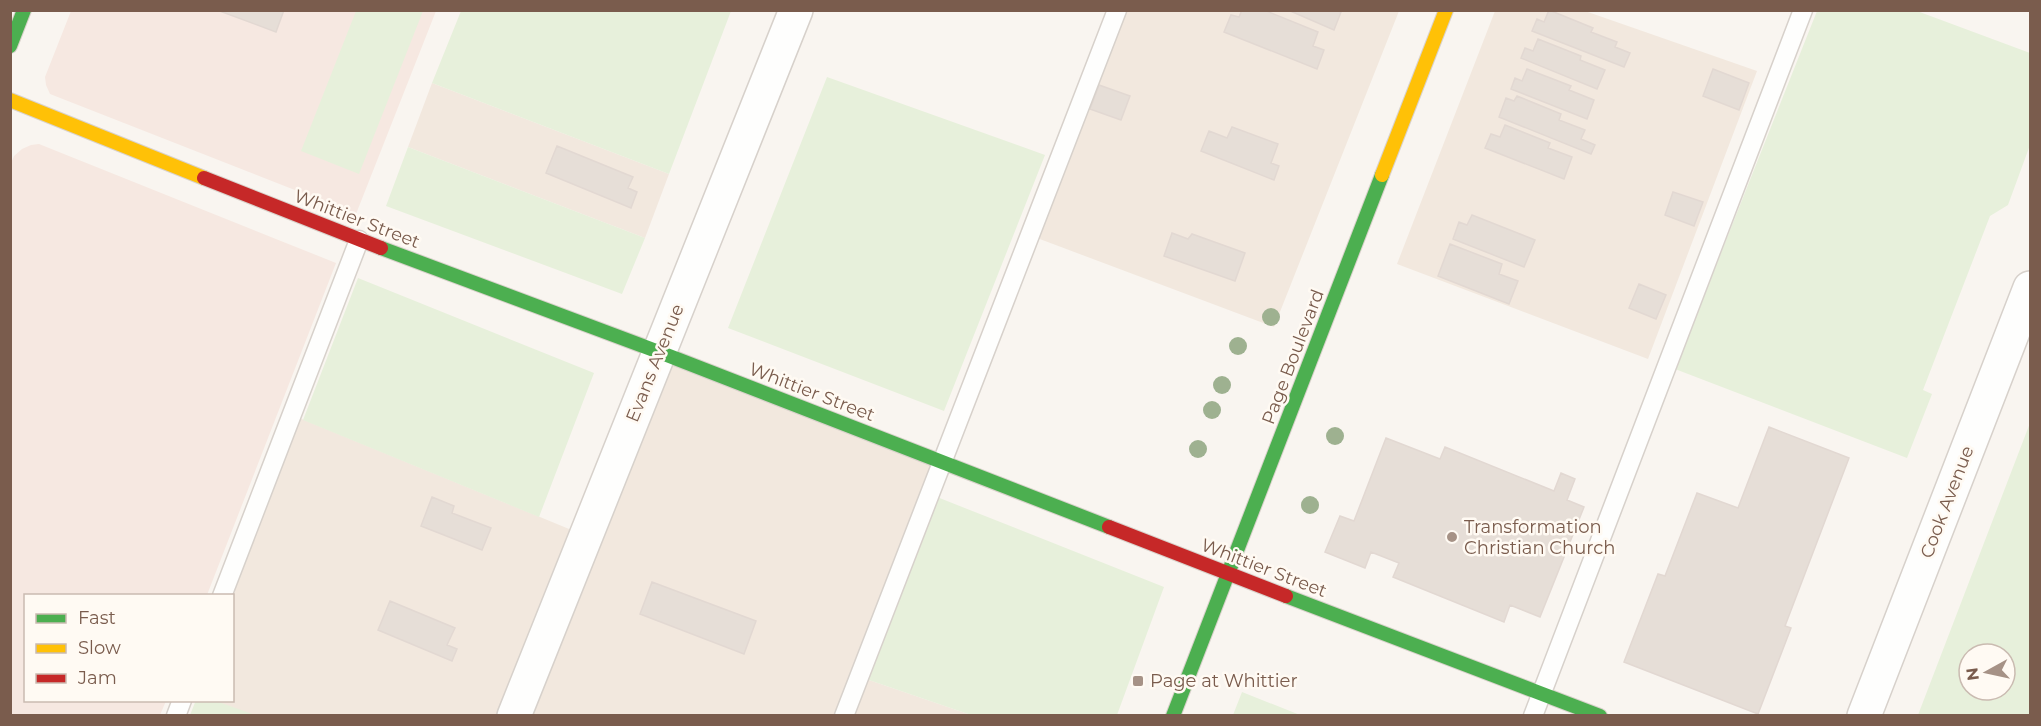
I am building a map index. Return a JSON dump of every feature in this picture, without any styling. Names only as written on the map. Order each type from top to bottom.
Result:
[{"type":"street","points":[[10,46],[24,10]]},
{"type":"street","name":"Evans Avenue","points":[[514,716],[796,10]]},
{"type":"street","name":"Page Boulevard","points":[[1173,716],[1446,10]]},
{"type":"street","name":"Whittier Street","points":[[10,100],[359,240],[659,352],[1600,716]]},
{"type":"street","name":"Cook Avenue","points":[[1864,716],[2031,288]]},
{"type":"lane","points":[[844,716],[1117,10]]},
{"type":"lane","points":[[1533,716],[1803,10]]},
{"type":"lane","points":[[223,594],[359,240]]},
{"type":"shaded area","points":[[71,11],[436,11],[356,214],[50,94],[45,77]]},
{"type":"shaded area","points":[[1125,11],[1399,11],[1274,327],[1037,238]]},
{"type":"shaded area","points":[[1495,11],[1585,11],[1757,71],[1648,359],[1397,264]]},
{"type":"shaded area","points":[[432,83],[669,174],[645,238],[408,147]]},
{"type":"shaded area","points":[[39,144],[336,263],[207,594],[24,594],[24,702],[166,702],[160,715],[11,715],[11,163],[14,156],[31,145]]},
{"type":"shaded area","points":[[659,352],[942,462],[866,679],[971,715],[242,716],[204,702],[234,702],[234,594],[222,594],[292,415],[591,538]]},
{"type":"green space","points":[[461,10],[731,11],[669,174],[432,83]]},
{"type":"green space","points":[[356,11],[423,11],[359,174],[301,151]]},
{"type":"green space","points":[[1817,11],[1917,11],[2030,53],[2030,145],[2008,205],[1990,216],[1923,390],[1932,394],[1907,458],[1675,369]]},
{"type":"green space","points":[[827,77],[1045,155],[944,411],[728,328]]},
{"type":"green space","points":[[408,147],[645,238],[622,294],[386,206]]},
{"type":"green space","points":[[358,278],[594,373],[539,517],[303,420]]},
{"type":"green space","points":[[2030,423],[2030,715],[1918,715]]},
{"type":"green space","points":[[937,497],[1164,587],[1117,715],[971,715],[866,679]]},
{"type":"green space","points":[[1242,692],[1300,715],[1233,715]]},
{"type":"green space","points":[[195,702],[219,702],[255,715],[190,715]]},
{"type":"building","points":[[217,10],[284,10],[276,32]]},
{"type":"building","points":[[1242,10],[1264,10],[1318,32],[1313,46],[1324,50],[1317,69],[1224,32],[1231,15],[1239,17]]},
{"type":"building","points":[[1288,10],[1336,10],[1341,12],[1334,30]]},
{"type":"building","points":[[1549,10],[1593,28],[1591,32],[1617,42],[1615,47],[1630,53],[1624,67],[1532,31],[1537,19],[1544,22]]},
{"type":"building","points":[[1538,39],[1581,56],[1580,60],[1605,70],[1597,89],[1521,58],[1525,48],[1533,51]]},
{"type":"building","points":[[1527,69],[1571,86],[1569,90],[1594,100],[1587,119],[1511,89],[1515,78],[1522,81]]},
{"type":"building","points":[[1713,69],[1749,83],[1739,110],[1703,96]]},
{"type":"building","points":[[1099,85],[1130,96],[1121,120],[1090,109]]},
{"type":"building","points":[[1517,96],[1561,114],[1559,120],[1585,130],[1581,139],[1595,145],[1591,154],[1499,117],[1506,98],[1514,101]]},
{"type":"building","points":[[1505,125],[1550,143],[1548,148],[1572,157],[1564,179],[1485,148],[1491,134],[1500,137]]},
{"type":"building","points":[[1232,127],[1278,144],[1271,163],[1279,166],[1274,180],[1201,151],[1209,131],[1227,138]]},
{"type":"building","points":[[557,146],[633,177],[628,188],[637,192],[631,208],[546,173]]},
{"type":"building","points":[[1673,192],[1703,202],[1694,226],[1665,215]]},
{"type":"building","points":[[1472,215],[1535,240],[1524,267],[1453,239],[1459,222],[1467,225]]},
{"type":"building","points":[[1172,233],[1188,239],[1192,234],[1245,253],[1235,281],[1164,256]]},
{"type":"building","points":[[1450,244],[1502,264],[1499,274],[1518,281],[1509,304],[1438,276]]},
{"type":"building","points":[[1639,284],[1666,295],[1656,319],[1629,308]]},
{"type":"building","points":[[1769,427],[1849,458],[1785,626],[1791,628],[1758,714],[1624,662],[1658,574],[1665,576],[1697,493],[1738,508]]},
{"type":"building","name":"Transformation Christian Church","points":[[1386,438],[1440,459],[1445,447],[1554,491],[1561,473],[1575,479],[1567,500],[1584,507],[1540,617],[1510,605],[1504,622],[1393,577],[1399,563],[1371,552],[1365,568],[1325,552],[1340,516],[1354,521]]},
{"type":"building","points":[[432,497],[454,506],[452,513],[491,528],[482,550],[421,526]]},
{"type":"building","points":[[652,582],[756,621],[744,654],[640,614]]},
{"type":"building","points":[[390,601],[455,628],[447,645],[457,649],[452,661],[378,630]]},
{"type":"traffic: fast","points":[[10,46],[24,10]]},
{"type":"traffic: fast","points":[[1173,716],[1382,175]]},
{"type":"traffic: fast","points":[[381,248],[659,352],[1109,527]]},
{"type":"traffic: fast","points":[[1286,596],[1600,716]]},
{"type":"traffic: slow","points":[[1382,175],[1446,10]]},
{"type":"traffic: slow","points":[[10,100],[204,178]]},
{"type":"traffic: jam","points":[[204,178],[381,248]]},
{"type":"traffic: jam","points":[[1109,527],[1286,596]]},
{"type":"place","name":"Transformation Christian Church","points":[[1452,537]]},
{"type":"place","name":"Page at Whittier","points":[[1138,681]]}]
